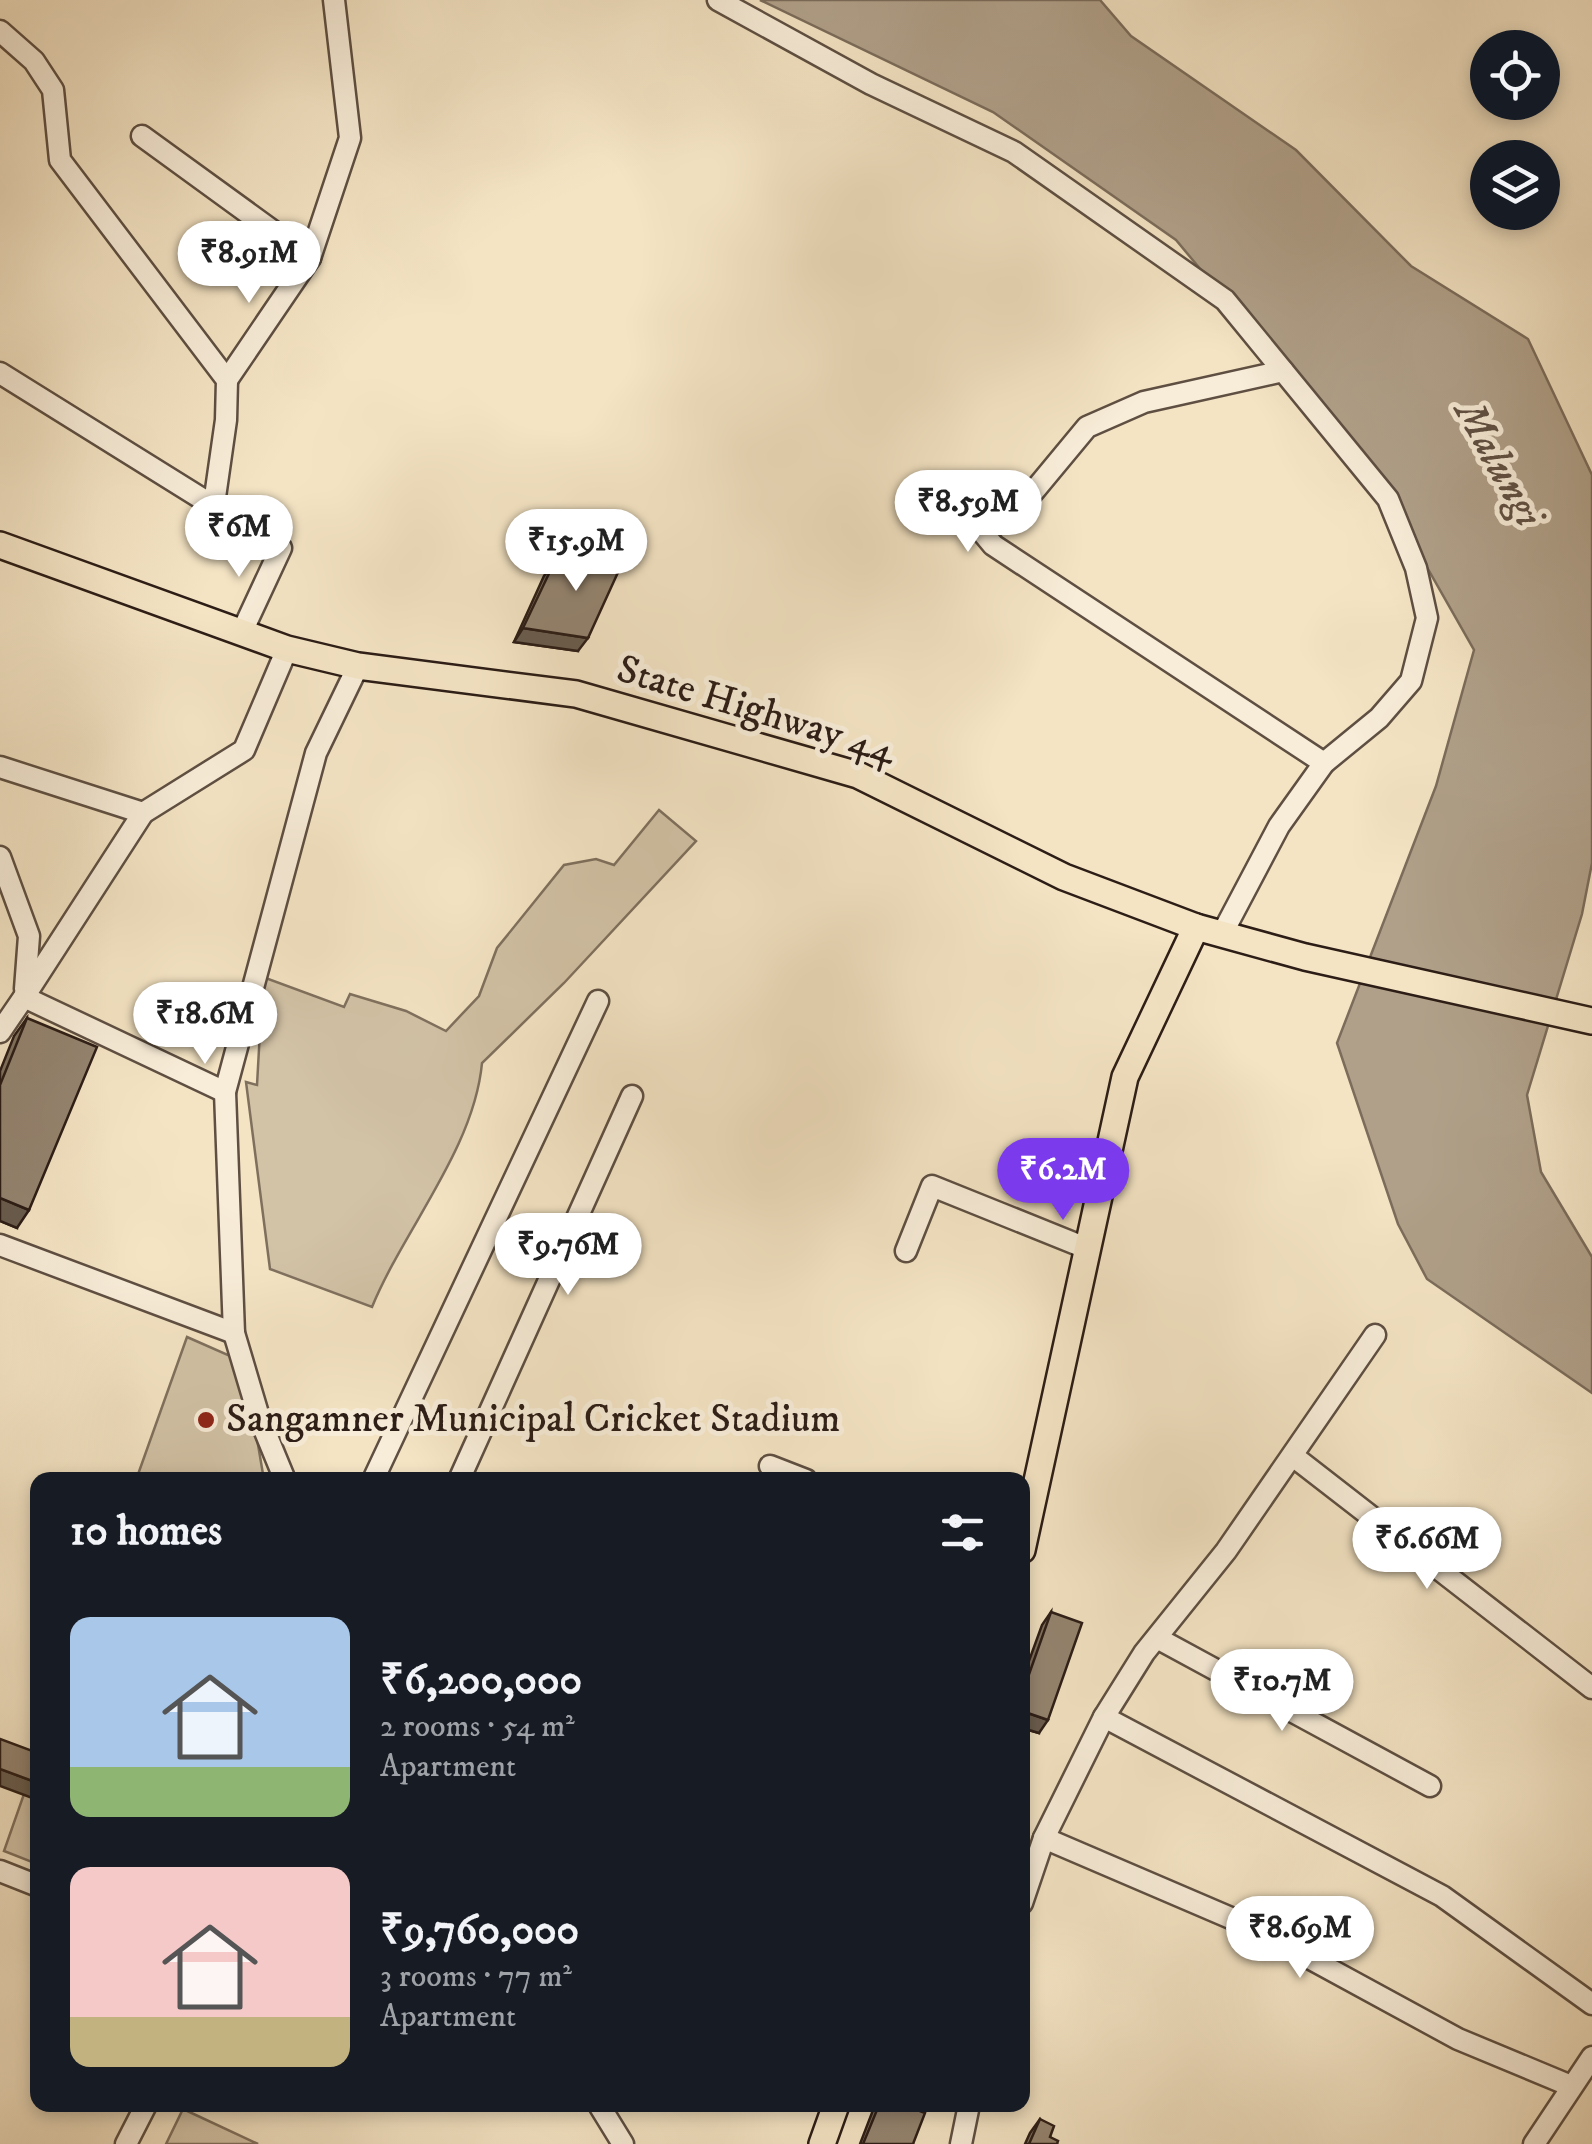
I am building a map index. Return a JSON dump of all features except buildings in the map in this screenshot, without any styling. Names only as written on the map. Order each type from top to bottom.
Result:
[{"type":"main road","name":"State Highway 44","points":[[0,546],[288,649],[358,666],[576,694],[858,775],[1064,877],[1196,926],[1305,958],[1592,1021]]},
{"type":"main road","points":[[1030,1518],[1125,1077],[1196,926]]},
{"type":"main road","points":[[822,2144],[833,2112]]},
{"type":"street","points":[[214,504],[226,420],[227,380],[310,258],[350,138],[334,0]]},
{"type":"street","points":[[718,0],[871,84],[1014,152],[1225,300],[1388,500],[1416,568],[1427,618],[1411,681],[1379,718],[1324,763],[1279,826],[1222,934]]},
{"type":"street","points":[[0,31],[34,62],[53,90],[60,160],[227,380]]},
{"type":"street","points":[[142,136],[310,258]]},
{"type":"street","points":[[1282,371],[1144,402],[1087,427],[1019,509],[983,533],[993,546],[1324,763]]},
{"type":"street","points":[[0,372],[282,548],[241,634]]},
{"type":"street","points":[[0,1032],[142,813],[244,750],[288,649]]},
{"type":"street","points":[[283,1472],[259,1417],[234,1333],[225,1092],[316,754],[358,666]]},
{"type":"street","points":[[0,766],[142,813]]},
{"type":"street","points":[[0,857],[29,936],[24,997]]},
{"type":"street","points":[[24,997],[225,1092]]},
{"type":"street","points":[[377,1472],[598,1001]]},
{"type":"street","points":[[463,1472],[632,1096]]},
{"type":"street","points":[[906,1251],[932,1186],[1086,1248]]},
{"type":"street","points":[[1,1249],[234,1333]]},
{"type":"street","points":[[1030,1879],[1044,1838],[1104,1717],[1157,1638],[1293,1456],[1375,1335]]},
{"type":"street","points":[[1293,1456],[1592,1688]]},
{"type":"street","points":[[770,1466],[785,1472]]},
{"type":"street","points":[[1157,1638],[1430,1786]]},
{"type":"street","points":[[1104,1717],[1442,1896],[1451,1907],[1592,2004]]},
{"type":"street","points":[[1044,1838],[1254,1928],[1458,2039],[1571,2086]]},
{"type":"street","points":[[0,1871],[30,1883]]},
{"type":"street","points":[[1534,2144],[1592,2057]]},
{"type":"street","points":[[126,2144],[142,2112]]},
{"type":"street","points":[[604,2112],[626,2142]]},
{"type":"street","points":[[960,2144],[967,2112]]},
{"type":"shaded area","points":[[659,810],[696,841],[564,983],[482,1063],[466,1126],[372,1307],[270,1269],[246,1082],[257,1085],[263,977],[344,1007],[350,994],[406,1011],[446,1031],[479,996],[497,948],[564,865],[596,859],[614,865]]},
{"type":"shaded area","name":"Sangamner Municipal Cricket Stadium","points":[[187,1337],[244,1362],[263,1472],[139,1472]]},
{"type":"shaded area","points":[[30,1777],[30,1861],[4,1851]]},
{"type":"shaded area","points":[[182,2112],[189,2112],[258,2144],[166,2144]]},
{"type":"water","name":"Malungi","points":[[760,0],[1100,0],[1131,36],[1296,150],[1411,266],[1528,339],[1592,475],[1592,863],[1582,914],[1527,1095],[1541,1172],[1592,1257],[1592,1393],[1427,1279],[1398,1224],[1337,1043],[1436,786],[1474,650],[1379,483],[1176,240],[993,112]]},
{"type":"place","name":"Sangamner Municipal Cricket Stadium","points":[[206,1420]]}]
